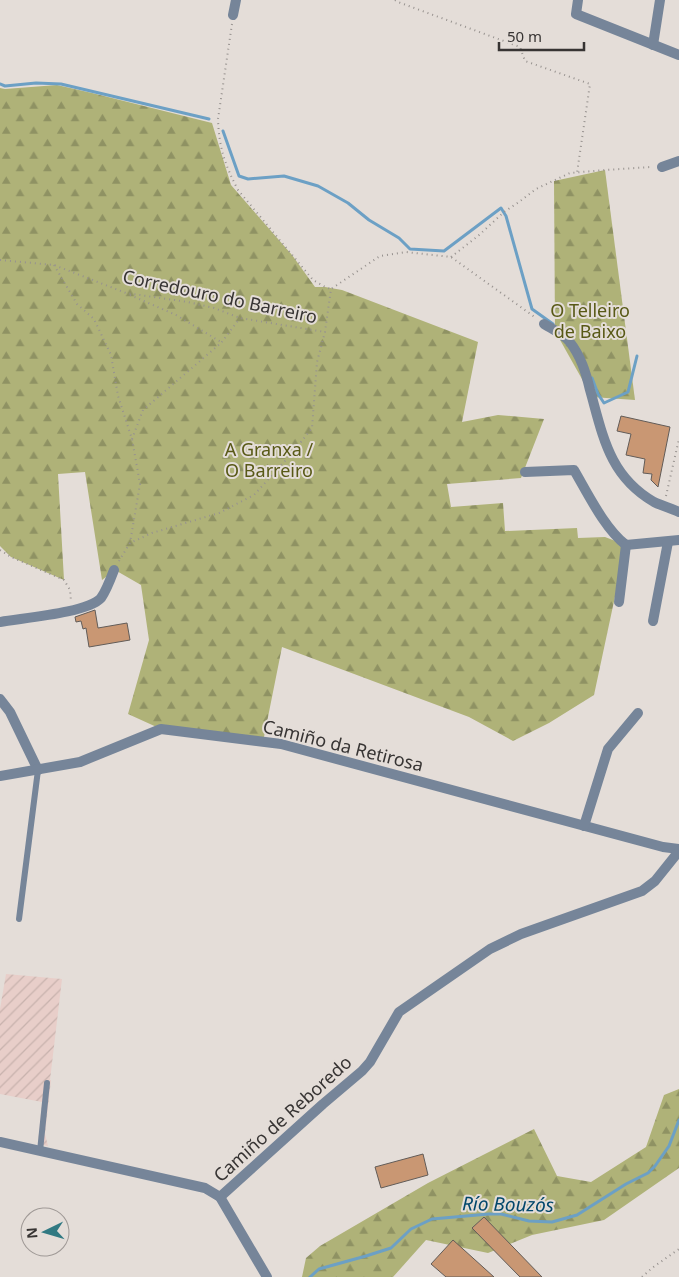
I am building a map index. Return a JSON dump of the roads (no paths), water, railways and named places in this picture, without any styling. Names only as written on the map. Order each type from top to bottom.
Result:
[{"type":"street","points":[[233,15],[236,0]]},
{"type":"street","points":[[578,0],[576,14],[679,55]]},
{"type":"street","points":[[653,45],[660,0]]},
{"type":"street","points":[[662,167],[679,161]]},
{"type":"street","points":[[544,324],[568,340],[580,358],[612,461],[624,477],[639,491],[655,502],[679,512]]},
{"type":"street","points":[[525,472],[574,470],[610,529],[626,545],[679,540]]},
{"type":"street","points":[[653,621],[668,542]]},
{"type":"street","points":[[619,602],[626,545]]},
{"type":"street","points":[[0,622],[72,611],[88,606],[100,598],[114,570]]},
{"type":"street","points":[[0,698],[10,712],[38,770]]},
{"type":"street","points":[[584,826],[608,749],[638,713]]},
{"type":"street","name":"Camiño da Retirosa","points":[[0,776],[80,762],[161,729],[281,744],[679,850]]},
{"type":"street","name":"Camiño de Reboredo","points":[[220,1197],[362,1071],[370,1062],[399,1012],[490,949],[520,934],[642,891],[655,881],[679,850]]},
{"type":"street","points":[[0,1142],[205,1188],[220,1197],[267,1277]]},
{"type":"lane","points":[[19,919],[38,770]]},
{"type":"lane","points":[[40,1151],[47,1084]]},
{"type":"waterway","points":[[0,84],[5,86],[36,83],[61,84],[209,119]]},
{"type":"waterway","points":[[223,131],[239,176],[248,179],[284,176],[318,186],[348,203],[369,220],[399,238],[410,249],[444,251],[501,208],[506,216],[532,309],[553,324]]},
{"type":"waterway","points":[[592,378],[598,394],[604,403],[628,392],[637,356]]},
{"type":"waterway","name":"Río Bouzós","points":[[310,1277],[319,1269],[391,1248],[411,1229],[432,1219],[501,1214],[529,1221],[552,1222],[577,1215],[626,1184],[648,1173],[669,1146],[679,1120]]},
{"type":"park label","name":"O Telleiro de Baixo","points":[[590,321]]},
{"type":"park label","name":"A Granxa / O Barreiro","points":[[269,460]]}]
